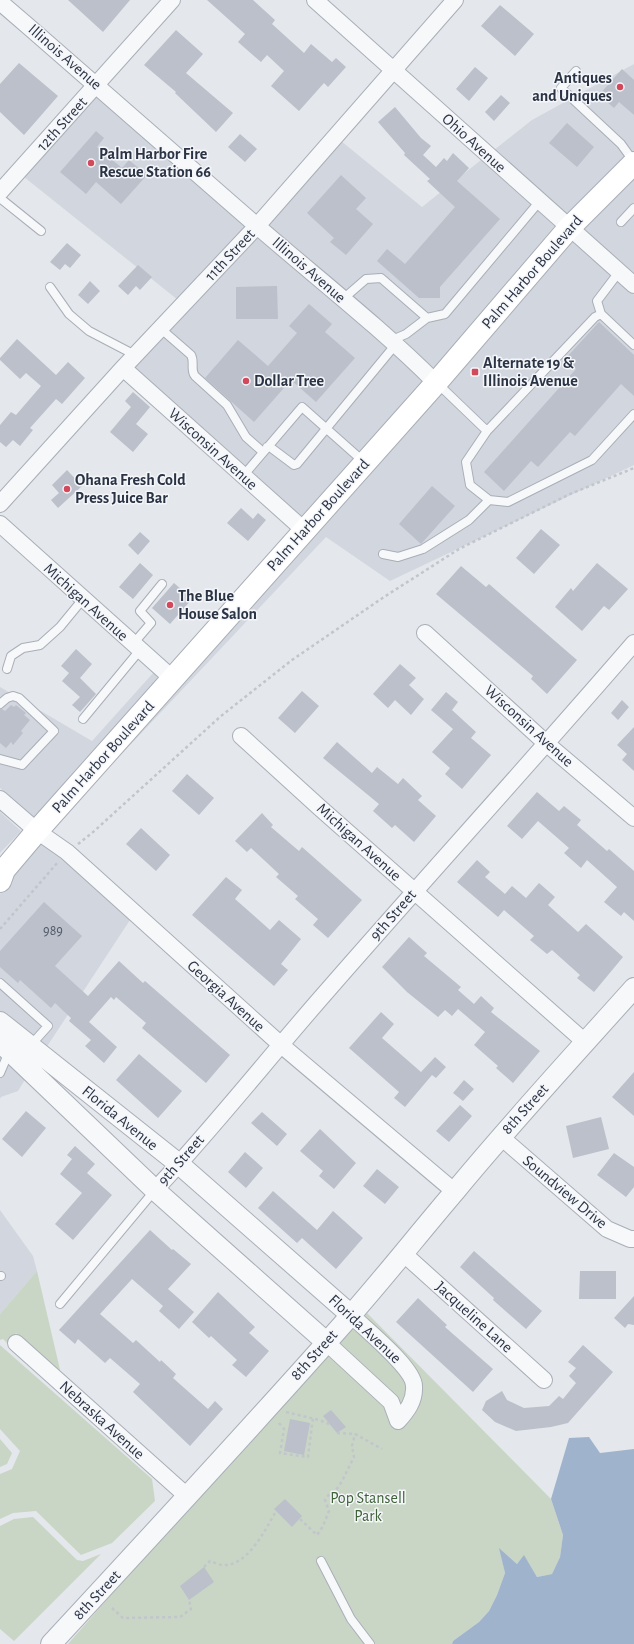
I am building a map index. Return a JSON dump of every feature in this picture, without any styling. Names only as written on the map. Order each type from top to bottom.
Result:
[{"type":"main road","name":"Palm Harbor Boulevard","points":[[1,872],[364,462],[436,383],[569,228],[632,168]]},
{"type":"street","name":"12th Street","points":[[0,192],[172,0]]},
{"type":"street","name":"Ohio Avenue","points":[[315,0],[634,285]]},
{"type":"street","name":"11th Street","points":[[0,504],[160,328],[258,226],[455,0]]},
{"type":"street","name":"Illinois Avenue","points":[[0,2],[394,342],[436,383]]},
{"type":"street","name":"Wisconsin Avenue","points":[[123,368],[304,530]]},
{"type":"street","name":"Michigan Avenue","points":[[0,524],[173,679]]},
{"type":"street","name":"Wisconsin Avenue","points":[[425,633],[547,744],[634,818]]},
{"type":"street","name":"9th Street","points":[[155,1190],[179,1164],[280,1044],[414,891],[547,744],[634,643]]},
{"type":"street","name":"Michigan Avenue","points":[[241,736],[585,1042]]},
{"type":"street","name":"Georgia Avenue","points":[[0,799],[37,831],[67,852],[280,1044],[454,1191]]},
{"type":"street","name":"8th Street","points":[[52,1644],[188,1497],[351,1315],[404,1254],[454,1191],[500,1137],[634,988]]},
{"type":"street","name":"Florida Avenue","points":[[0,1022],[179,1164],[351,1315],[407,1367],[415,1385],[410,1408],[398,1421],[391,1402],[155,1190],[5,1047]]},
{"type":"street","name":"Soundview Drive","points":[[500,1137],[607,1228],[630,1239],[634,1239]]},
{"type":"street","name":"Jacqueline Lane","points":[[404,1254],[544,1380]]},
{"type":"street","name":"Nebraska Avenue","points":[[16,1343],[188,1497]]},
{"type":"lane","points":[[576,72],[561,88],[621,144],[632,168]]},
{"type":"lane","points":[[0,198],[41,231]]},
{"type":"lane","points":[[265,450],[270,447],[294,465],[297,464],[394,342],[427,318],[444,314],[540,202]]},
{"type":"lane","points":[[621,222],[634,208]]},
{"type":"lane","points":[[619,272],[596,301],[600,314],[634,345]]},
{"type":"lane","points":[[343,299],[366,279],[381,278],[427,318]]},
{"type":"lane","points":[[50,287],[69,314],[89,331],[135,355]]},
{"type":"lane","points":[[600,314],[595,317],[487,431],[466,462],[470,485],[489,500],[508,502],[592,460],[634,414]]},
{"type":"lane","points":[[160,328],[191,355],[193,359],[192,370],[195,376],[227,405],[246,437],[265,450]]},
{"type":"lane","points":[[436,383],[487,431]]},
{"type":"lane","points":[[243,476],[302,407],[364,462]]},
{"type":"lane","points":[[383,554],[398,557],[423,549],[469,520],[489,500]]},
{"type":"lane","points":[[83,719],[137,647],[151,622],[140,611],[162,584]]},
{"type":"lane","points":[[7,668],[11,656],[23,648],[40,645],[60,627],[83,599]]},
{"type":"lane","points":[[0,704],[7,698],[13,696],[19,698],[54,731],[22,765],[0,759]]},
{"type":"lane","points":[[0,983],[48,1026],[30,1046]]},
{"type":"lane","points":[[0,1072],[5,1047]]},
{"type":"lane","points":[[60,1304],[155,1190]]},
{"type":"lane","points":[[321,1561],[352,1619],[370,1644]]},
{"type":"path","points":[[0,929],[67,852],[92,833],[220,716],[292,660],[384,597],[459,549],[570,494],[634,468]]},
{"type":"path","points":[[286,1412],[313,1418],[329,1424]]},
{"type":"path","points":[[279,1423],[284,1429],[280,1453],[308,1457],[313,1418]]},
{"type":"path","points":[[337,1433],[356,1434],[382,1449]]},
{"type":"path","points":[[300,1518],[317,1535],[323,1526],[329,1511],[325,1500],[330,1493],[336,1490],[354,1457],[352,1446],[356,1434]]},
{"type":"path","points":[[204,1567],[210,1561],[225,1566],[240,1561],[260,1539],[276,1511]]},
{"type":"path","points":[[112,1608],[123,1618],[180,1617],[191,1609],[189,1600]]},
{"type":"shaded area","points":[[634,64],[634,153],[569,218],[494,150],[532,120]]},
{"type":"shaded area","points":[[97,95],[247,227],[178,300],[24,177]]},
{"type":"shaded area","points":[[341,141],[422,207],[481,160],[559,230],[437,372],[402,338],[268,225]]},
{"type":"shaded area","points":[[634,173],[634,274],[580,227]]},
{"type":"shaded area","points":[[257,236],[391,349],[426,384],[304,520],[133,367]]},
{"type":"shaded area","points":[[569,239],[634,295],[634,465],[390,581],[326,537],[50,830]]},
{"type":"shaded area","points":[[154,672],[163,680],[37,821],[0,788],[0,687],[92,741]]},
{"type":"shaded area","points":[[0,812],[21,831],[0,853]]},
{"type":"shaded area","points":[[38,841],[62,858],[130,920],[46,1048],[0,1013],[0,894]]},
{"type":"shaded area","points":[[0,1053],[26,1078],[18,1091],[1,1097],[0,1099]]},
{"type":"shaded area","points":[[0,1210],[33,1256],[37,1271],[0,1314]]},
{"type":"green space","points":[[37,1271],[61,1374],[16,1333],[7,1343],[3,1339],[0,1340],[0,1314]]},
{"type":"green space","name":"Pop Stansell Park","points":[[367,1313],[551,1499],[563,1535],[560,1557],[552,1574],[537,1577],[524,1556],[517,1564],[500,1549],[505,1573],[489,1611],[479,1622],[453,1641],[452,1644],[68,1644],[325,1350]]},
{"type":"green space","points":[[0,1345],[152,1479],[155,1501],[112,1543],[81,1555],[36,1511],[13,1513],[0,1519],[0,1474],[12,1469],[20,1451],[0,1429]]},
{"type":"green space","points":[[0,1439],[12,1453],[7,1464],[0,1467]]},
{"type":"green space","points":[[33,1517],[77,1560],[83,1561],[101,1554],[14,1641],[0,1629],[0,1526],[14,1519]]},
{"type":"water","points":[[589,1437],[600,1453],[634,1449],[634,1644],[452,1644],[453,1641],[479,1622],[489,1611],[497,1595],[505,1573],[499,1548],[517,1564],[524,1555],[537,1577],[552,1574],[560,1557],[563,1535],[551,1499],[569,1438]]},
{"type":"building","points":[[68,0],[130,0],[103,32]]},
{"type":"building","points":[[207,0],[253,0],[275,20],[272,24],[304,53],[311,44],[332,62],[336,58],[346,67],[328,87],[324,83],[299,111],[271,86],[284,71],[267,55],[261,62],[238,42],[245,34]]},
{"type":"building","points":[[500,5],[534,34],[515,56],[481,26]]},
{"type":"building","points":[[176,30],[203,54],[186,73],[233,113],[216,132],[175,93],[176,92],[144,65]]},
{"type":"building","points":[[19,63],[58,96],[24,135],[0,112],[0,84]]},
{"type":"building","points":[[475,67],[488,78],[469,101],[456,89]]},
{"type":"building","name":"Antiques and Uniques","points":[[622,69],[634,80],[634,115],[619,102],[614,108],[599,95]]},
{"type":"building","points":[[501,95],[510,103],[494,121],[485,112]]},
{"type":"building","points":[[395,107],[421,138],[431,146],[423,155],[436,167],[444,158],[447,161],[453,153],[469,168],[457,181],[500,219],[440,287],[440,298],[419,298],[377,261],[387,249],[405,264],[455,207],[427,181],[430,179],[404,155],[405,153],[378,122]]},
{"type":"building","points":[[567,123],[594,147],[577,167],[549,143]]},
{"type":"building","points":[[96,131],[104,138],[97,147],[122,168],[129,160],[147,175],[121,204],[96,182],[86,194],[60,172]]},
{"type":"building","points":[[240,134],[257,149],[245,162],[228,147]]},
{"type":"building","points":[[341,175],[366,198],[356,209],[373,224],[346,255],[330,242],[334,238],[307,213]]},
{"type":"building","points":[[67,243],[81,255],[70,268],[65,264],[60,270],[50,262]]},
{"type":"building","points":[[138,265],[152,277],[140,290],[136,286],[128,295],[118,286]]},
{"type":"building","points":[[90,281],[100,291],[88,304],[78,295]]},
{"type":"building","points":[[277,286],[278,319],[236,319],[236,287]]},
{"type":"building","points":[[309,304],[332,324],[325,332],[355,358],[316,402],[291,380],[254,422],[205,378],[238,340],[268,366],[297,333],[289,326]]},
{"type":"building","points":[[599,322],[634,355],[634,396],[621,384],[575,436],[570,432],[538,467],[531,461],[504,491],[484,472],[576,369],[565,359]]},
{"type":"building","points":[[17,339],[56,375],[68,362],[85,378],[62,404],[56,399],[30,428],[33,430],[20,446],[13,440],[6,447],[0,442],[0,425],[11,412],[16,415],[41,386],[26,373],[20,379],[0,360],[0,358]]},
{"type":"building","points":[[133,392],[150,407],[136,424],[148,434],[133,452],[110,432],[131,407],[125,401]]},
{"type":"building","name":"Ohana Fresh Cold Press Juice Bar","points":[[67,470],[82,486],[58,508],[51,500],[59,493],[52,485]]},
{"type":"building","points":[[432,486],[455,506],[421,544],[399,524]]},
{"type":"building","points":[[241,508],[253,519],[258,513],[266,520],[248,541],[227,523]]},
{"type":"building","points":[[541,529],[560,545],[534,574],[516,558]]},
{"type":"building","points":[[140,532],[150,541],[138,555],[128,545]]},
{"type":"building","points":[[140,563],[153,575],[133,599],[119,587]]},
{"type":"building","points":[[597,563],[628,589],[609,610],[604,606],[582,631],[555,607],[571,588],[573,591]]},
{"type":"building","points":[[461,566],[486,587],[489,584],[577,660],[547,694],[531,679],[533,676],[436,594]]},
{"type":"building","name":"The Blue House Salon","points":[[174,583],[192,599],[170,624],[152,608]]},
{"type":"building","points":[[76,649],[92,664],[80,678],[96,694],[80,712],[72,705],[80,697],[62,681],[69,673],[61,666]]},
{"type":"building","points":[[400,664],[416,678],[409,685],[424,699],[411,715],[395,700],[388,708],[373,694]]},
{"type":"building","points":[[302,691],[319,706],[295,733],[278,718]]},
{"type":"building","points":[[446,692],[458,702],[452,710],[476,732],[471,738],[491,755],[462,789],[445,774],[450,768],[432,752],[453,729],[431,710]]},
{"type":"building","points":[[622,700],[629,707],[618,720],[611,713]]},
{"type":"building","points":[[11,705],[14,707],[16,705],[26,713],[24,715],[30,720],[21,731],[23,733],[13,745],[11,742],[6,748],[0,743],[0,709],[5,711]]},
{"type":"building","points":[[634,727],[634,771],[622,760],[627,754],[617,745]]},
{"type":"building","points":[[337,742],[372,773],[377,767],[398,784],[403,778],[422,796],[418,800],[436,816],[414,842],[395,825],[392,828],[373,811],[379,804],[323,758]]},
{"type":"building","points":[[187,774],[214,798],[199,815],[172,791]]},
{"type":"building","points":[[537,792],[559,811],[564,806],[581,820],[577,825],[607,851],[609,849],[634,871],[634,921],[624,912],[621,916],[604,902],[617,887],[587,860],[581,868],[564,853],[569,848],[538,821],[522,839],[507,826]]},
{"type":"building","points":[[262,813],[273,825],[271,827],[299,851],[302,847],[362,900],[328,938],[313,925],[318,919],[295,899],[298,896],[276,877],[279,874],[251,848],[247,852],[235,841]]},
{"type":"building","points":[[141,828],[170,855],[156,871],[126,844]]},
{"type":"building","points":[[477,860],[490,872],[485,877],[505,894],[512,886],[526,898],[539,883],[555,897],[548,905],[578,932],[586,924],[623,957],[594,992],[577,978],[580,975],[552,950],[547,954],[530,940],[534,936],[504,910],[498,917],[457,882]]},
{"type":"building","points":[[226,877],[242,890],[235,899],[270,930],[279,920],[301,939],[281,964],[288,970],[274,986],[192,915]]},
{"type":"building","points":[[44,902],[82,936],[55,966],[88,996],[119,961],[143,983],[145,981],[230,1055],[206,1083],[142,1028],[146,1023],[116,997],[114,1000],[111,997],[89,1022],[117,1047],[104,1063],[85,1046],[91,1040],[69,1021],[71,1018],[55,1003],[51,1008],[20,980],[18,983],[0,967],[0,951]]},
{"type":"building","points":[[409,937],[427,953],[424,956],[461,987],[458,990],[474,1004],[481,996],[494,1008],[491,1012],[540,1051],[513,1083],[496,1068],[498,1066],[474,1045],[485,1032],[458,1009],[452,1016],[445,1010],[438,1017],[407,992],[382,967]]},
{"type":"building","points":[[381,1012],[394,1024],[382,1038],[421,1072],[435,1057],[446,1067],[436,1078],[432,1075],[405,1107],[394,1098],[399,1092],[349,1048]]},
{"type":"building","points":[[139,1054],[182,1091],[158,1118],[116,1080]]},
{"type":"building","points":[[634,1072],[634,1116],[612,1097]]},
{"type":"building","points":[[464,1080],[474,1089],[463,1101],[453,1093]]},
{"type":"building","points":[[460,1105],[472,1116],[449,1142],[436,1131]]},
{"type":"building","points":[[26,1111],[46,1128],[22,1157],[2,1139]]},
{"type":"building","points":[[262,1112],[287,1134],[277,1146],[251,1123]]},
{"type":"building","points":[[601,1117],[609,1149],[573,1158],[566,1126]]},
{"type":"building","points":[[320,1129],[356,1163],[334,1189],[319,1176],[323,1171],[300,1151]]},
{"type":"building","points":[[75,1146],[95,1164],[87,1173],[112,1195],[73,1240],[55,1224],[82,1193],[60,1174],[72,1159],[67,1155]]},
{"type":"building","points":[[245,1152],[263,1168],[246,1188],[228,1172]]},
{"type":"building","points":[[614,1153],[634,1167],[634,1187],[626,1197],[597,1175]]},
{"type":"building","points":[[377,1169],[399,1187],[385,1204],[363,1186]]},
{"type":"building","points":[[273,1191],[317,1230],[333,1211],[363,1238],[336,1269],[302,1238],[297,1243],[258,1208]]},
{"type":"building","points":[[150,1230],[172,1250],[173,1249],[191,1264],[168,1289],[194,1312],[179,1329],[159,1311],[163,1306],[132,1279],[100,1314],[133,1343],[136,1340],[160,1362],[161,1360],[176,1374],[173,1378],[208,1409],[215,1401],[223,1409],[190,1446],[133,1392],[140,1384],[110,1358],[105,1363],[78,1339],[75,1344],[59,1330]]},
{"type":"building","points":[[474,1251],[542,1311],[526,1329],[493,1300],[494,1298],[460,1267]]},
{"type":"building","points":[[580,1271],[616,1271],[616,1299],[579,1299]]},
{"type":"building","points":[[218,1292],[255,1327],[249,1333],[269,1351],[246,1377],[232,1365],[237,1360],[211,1336],[209,1338],[192,1322]]},
{"type":"building","points":[[634,1296],[634,1325],[628,1324],[625,1328],[614,1318]]},
{"type":"building","points":[[418,1298],[447,1325],[445,1327],[493,1369],[473,1392],[396,1322]]},
{"type":"building","points":[[583,1345],[613,1372],[568,1423],[551,1427],[516,1431],[495,1422],[482,1410],[486,1401],[502,1391],[507,1400],[524,1408],[549,1406],[559,1396],[563,1399],[576,1383],[569,1376],[576,1368],[568,1362]]},
{"type":"building","points":[[331,1410],[346,1427],[337,1433],[323,1416]]},
{"type":"building","points":[[290,1419],[310,1423],[304,1455],[284,1451]]},
{"type":"building","points":[[285,1499],[302,1516],[292,1527],[274,1509]]},
{"type":"building","points":[[204,1567],[214,1582],[189,1600],[180,1586]]},
{"type":"place","name":"Antiques and Uniques","points":[[620,87]]},
{"type":"place","name":"Palm Harbor Fire Rescue Station 66","points":[[91,163]]},
{"type":"place","name":"Alternate 19 & Illinois Avenue","points":[[475,372]]},
{"type":"place","name":"Dollar Tree","points":[[246,381]]},
{"type":"place","name":"Ohana Fresh Cold Press Juice Bar","points":[[67,489]]},
{"type":"place","name":"The Blue House Salon","points":[[170,605]]}]
